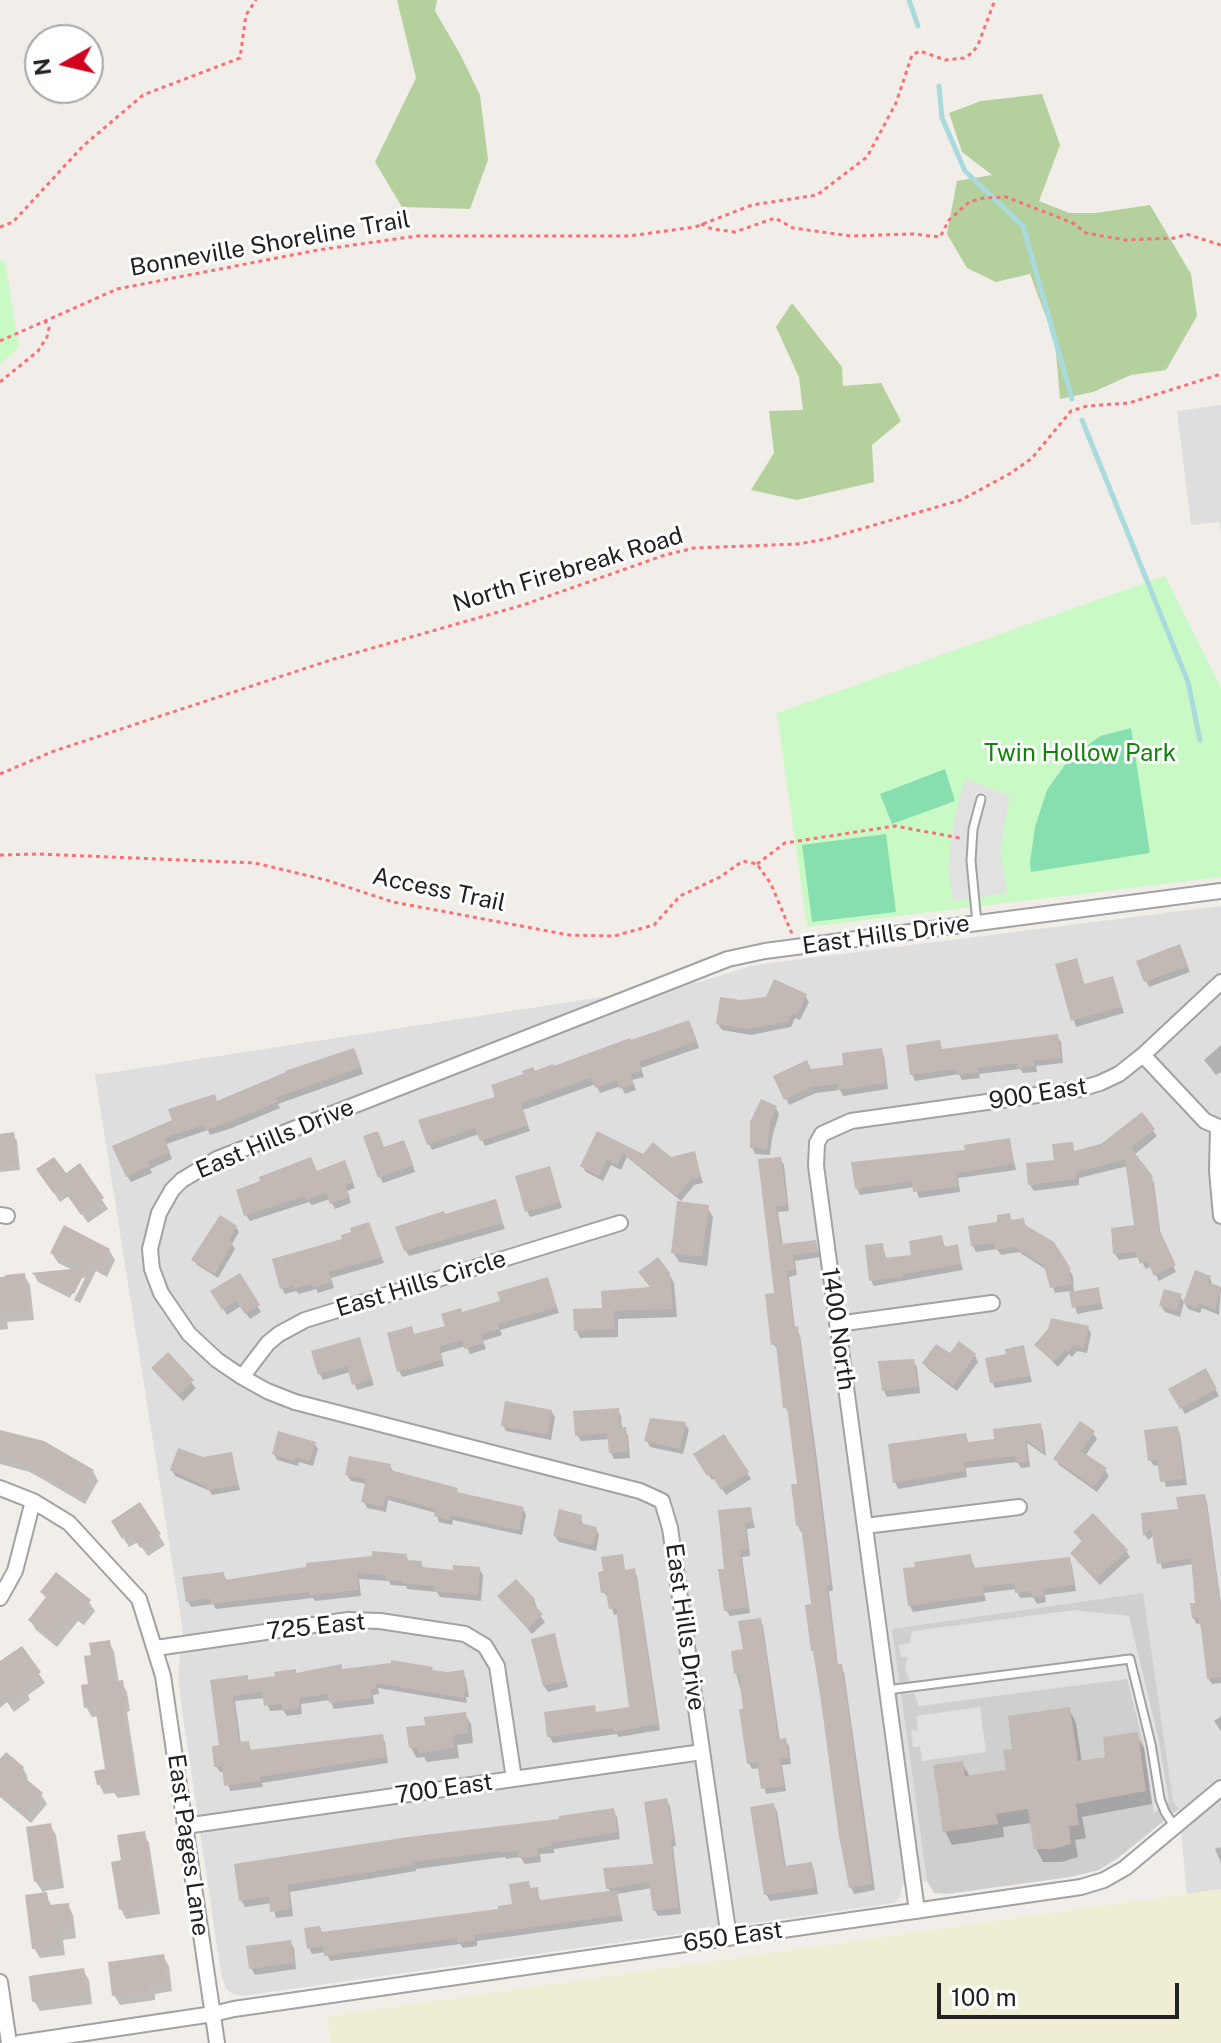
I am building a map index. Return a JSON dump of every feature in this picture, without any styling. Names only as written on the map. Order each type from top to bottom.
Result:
[{"type":"street","name":"East Hills Drive","points":[[729,1938],[670,1528],[662,1501],[640,1491],[295,1402],[242,1377],[189,1334],[168,1306],[155,1281],[151,1258],[154,1226],[165,1201],[182,1180],[217,1159],[710,965],[747,954],[1221,891]]},
{"type":"street","name":"900 East","points":[[822,1134],[851,1121],[1090,1087],[1110,1079],[1143,1055],[1221,982]]},
{"type":"street","points":[[1143,1055],[1205,1121],[1220,1128],[1217,1171],[1221,1216]]},
{"type":"street","name":"1400 North","points":[[822,1134],[817,1143],[816,1166],[917,1911]]},
{"type":"street","name":"East Hills Circle","points":[[242,1377],[268,1343],[305,1320],[620,1223]]},
{"type":"street","points":[[837,1324],[992,1303]]},
{"type":"street","name":"East Pages Lane","points":[[0,1488],[33,1501],[69,1523],[139,1599],[163,1676],[217,2043]]},
{"type":"street","points":[[0,1598],[15,1571],[33,1501]]},
{"type":"street","points":[[865,1526],[1019,1507]]},
{"type":"street","name":"725 East","points":[[156,1648],[348,1620],[380,1621],[465,1634],[492,1655],[497,1666],[514,1779]]},
{"type":"street","name":"700 East","points":[[185,1826],[702,1752]]},
{"type":"street","name":"650 East","points":[[19,2043],[1092,1884],[1115,1875],[1221,1788]]},
{"type":"street","points":[[0,1982],[9,2043]]},
{"type":"lane","points":[[977,923],[971,861],[981,799]]},
{"type":"lane","points":[[887,1690],[1130,1659],[1151,1744],[1160,1799],[1175,1827]]},
{"type":"path","points":[[0,227],[13,222],[83,146],[143,95],[240,58],[246,15],[256,0]]},
{"type":"path","name":"Bonneville Shoreline Trail","points":[[0,341],[117,289],[318,250],[417,236],[629,236],[701,224],[752,205],[817,195],[867,157],[896,103],[912,55],[920,51],[945,60],[964,58],[972,53],[995,0]]},
{"type":"path","points":[[701,224],[735,232],[775,218],[793,228],[851,236],[913,234],[940,237],[949,220],[969,202],[1006,197],[1073,223],[1086,233],[1125,240],[1176,238],[1186,234],[1221,245]]},
{"type":"path","points":[[0,382],[38,351],[47,337],[49,328],[45,321]]},
{"type":"path","name":"North Firebreak Road","points":[[0,774],[54,751],[245,688],[523,605],[665,555],[694,548],[798,544],[826,539],[961,500],[1032,458],[1071,411],[1087,406],[1129,403],[1221,374]]},
{"type":"path","name":"Access Trail","points":[[0,855],[255,863],[326,880],[393,902],[569,935],[614,936],[654,925],[680,896],[720,877],[743,861],[757,864],[785,843],[895,826],[972,841]]},
{"type":"path","points":[[757,864],[771,884],[797,947]]},
{"type":"shaded area","points":[[1221,405],[1221,531],[1219,522],[1191,525],[1177,411]]},
{"type":"shaded area","points":[[965,779],[1010,796],[1000,849],[1007,893],[953,901],[948,867],[954,822]]},
{"type":"shaded area","points":[[1221,906],[1221,1889],[1187,1895],[1179,1809],[1173,1801],[893,1629],[927,1881],[902,1886],[895,1903],[242,1996],[226,1989],[221,1973],[182,1710],[178,1673],[183,1631],[95,1075],[700,982],[751,966],[777,962]]},
{"type":"shaded area","points":[[1143,1593],[1173,1801],[1179,1809],[1099,1870],[1070,1877],[947,1894],[934,1893],[927,1881],[892,1629]]},
{"type":"shaded area","points":[[1075,1610],[1129,1616],[1159,1741],[1169,1802],[1154,1813],[1144,1745],[1127,1679],[919,1706],[914,1693],[906,1694],[904,1683],[910,1681],[905,1670],[907,1657],[901,1657],[899,1645],[910,1643],[912,1631]]},
{"type":"shaded area","points":[[980,1707],[986,1752],[922,1761],[920,1746],[913,1747],[911,1731],[918,1730],[916,1716]]},
{"type":"shaded area","points":[[1221,1889],[1221,2043],[331,2043],[327,2016]]},
{"type":"green space","points":[[397,0],[437,0],[435,11],[480,95],[488,160],[470,209],[402,207],[375,162],[416,78]]},
{"type":"green space","points":[[1042,94],[1060,145],[1039,201],[1069,213],[1096,213],[1150,205],[1191,274],[1197,316],[1166,370],[1131,375],[1093,392],[1060,399],[1055,341],[1030,274],[996,282],[967,268],[947,234],[957,181],[992,175],[962,152],[949,113],[981,101]]},
{"type":"green space","points":[[0,260],[5,261],[19,348],[0,364]]},
{"type":"green space","points":[[792,303],[842,367],[843,386],[881,383],[901,421],[872,445],[874,482],[797,500],[751,490],[774,453],[769,411],[803,410],[799,377],[776,327]]},
{"type":"green space","name":"Twin Hollow Park","points":[[1165,576],[1221,688],[1221,877],[807,927],[777,713]]},
{"type":"green space","points":[[1131,728],[1150,853],[1031,872],[1035,827],[1047,790],[1069,759],[1100,736]]},
{"type":"green space","points":[[945,769],[955,801],[892,824],[880,794]]},
{"type":"green space","points":[[886,834],[896,912],[812,922],[802,845]]},
{"type":"building","points":[[1180,944],[1188,966],[1144,982],[1136,961]]},
{"type":"building","points":[[1077,958],[1084,984],[1113,976],[1122,1007],[1071,1021],[1055,964]]},
{"type":"building","points":[[774,979],[807,994],[797,1015],[792,1013],[788,1022],[747,1029],[716,1024],[720,997],[741,1000],[766,997]]},
{"type":"building","points":[[689,1020],[697,1041],[639,1062],[642,1070],[630,1074],[634,1084],[620,1089],[617,1080],[595,1088],[591,1078],[521,1103],[528,1125],[480,1141],[475,1128],[427,1145],[418,1120],[495,1097],[491,1085],[523,1074],[522,1071],[533,1067],[535,1071],[554,1066]]},
{"type":"building","points":[[1058,1034],[1061,1058],[1034,1061],[1034,1066],[1017,1068],[1017,1063],[977,1068],[978,1072],[957,1075],[956,1069],[910,1075],[906,1045],[940,1040],[942,1049]]},
{"type":"building","points":[[354,1048],[361,1067],[276,1098],[278,1102],[229,1122],[205,1130],[204,1125],[164,1138],[170,1152],[126,1177],[112,1146],[172,1120],[168,1109],[215,1094],[217,1101],[285,1071]]},
{"type":"building","points":[[882,1048],[886,1083],[837,1090],[837,1084],[812,1087],[784,1100],[773,1076],[807,1060],[811,1069],[843,1065],[842,1053]]},
{"type":"building","points":[[761,1099],[777,1106],[771,1120],[767,1149],[750,1148],[750,1122]]},
{"type":"building","points":[[1142,1112],[1155,1129],[1131,1148],[1152,1175],[1159,1229],[1176,1265],[1154,1276],[1147,1261],[1140,1264],[1135,1252],[1113,1254],[1111,1228],[1134,1225],[1125,1160],[1076,1172],[1077,1179],[1028,1185],[1026,1163],[1054,1160],[1052,1144],[1073,1142],[1074,1151],[1101,1144]]},
{"type":"building","points":[[378,1131],[384,1147],[404,1140],[413,1165],[378,1178],[363,1136]]},
{"type":"building","points":[[597,1131],[643,1154],[653,1142],[671,1157],[695,1151],[701,1177],[691,1179],[677,1196],[623,1153],[617,1165],[607,1160],[599,1176],[580,1166]]},
{"type":"building","points":[[14,1132],[18,1164],[0,1166],[0,1134]]},
{"type":"building","points":[[1010,1138],[1014,1164],[956,1173],[958,1187],[913,1192],[912,1181],[855,1189],[851,1162],[965,1150],[964,1145]]},
{"type":"building","points":[[54,1157],[66,1173],[80,1163],[104,1198],[81,1215],[62,1188],[53,1193],[36,1169]]},
{"type":"building","points":[[311,1157],[317,1171],[345,1160],[353,1182],[345,1185],[350,1197],[330,1204],[326,1193],[306,1200],[305,1196],[244,1216],[236,1190],[260,1181],[259,1177]]},
{"type":"building","points":[[781,1157],[787,1205],[776,1207],[781,1244],[816,1240],[818,1252],[793,1255],[795,1270],[787,1271],[794,1327],[798,1326],[815,1459],[831,1585],[827,1585],[837,1664],[842,1664],[872,1884],[849,1888],[805,1605],[811,1604],[801,1526],[796,1526],[791,1484],[797,1484],[787,1407],[783,1408],[776,1344],[771,1345],[765,1294],[774,1293],[758,1159]]},
{"type":"building","points":[[550,1166],[560,1202],[525,1212],[515,1176]]},
{"type":"building","points":[[496,1199],[503,1223],[404,1251],[395,1227]]},
{"type":"building","points":[[677,1201],[709,1205],[702,1257],[671,1253]]},
{"type":"building","points":[[1010,1213],[1011,1220],[1024,1218],[1025,1225],[1054,1242],[1071,1269],[1072,1284],[1050,1288],[1044,1265],[1014,1247],[995,1250],[994,1243],[971,1246],[968,1226],[997,1222],[997,1215]]},
{"type":"building","points":[[220,1215],[237,1226],[229,1240],[233,1242],[215,1274],[191,1260]]},
{"type":"building","points":[[369,1222],[382,1257],[329,1272],[332,1282],[313,1288],[312,1284],[280,1289],[272,1259],[342,1239],[341,1235],[351,1232],[350,1228]]},
{"type":"building","points":[[64,1225],[110,1249],[101,1268],[90,1262],[74,1294],[31,1273],[82,1268],[50,1253]]},
{"type":"building","points":[[942,1235],[944,1247],[958,1244],[961,1264],[869,1281],[865,1245],[883,1243],[885,1258],[911,1255],[909,1241]]},
{"type":"building","points":[[658,1257],[670,1273],[673,1309],[614,1311],[615,1329],[574,1331],[573,1309],[602,1308],[601,1291],[650,1287],[638,1272]]},
{"type":"building","points":[[1195,1270],[1211,1276],[1208,1282],[1221,1287],[1215,1310],[1199,1303],[1197,1308],[1183,1303]]},
{"type":"building","points":[[25,1273],[29,1310],[0,1313],[0,1281],[6,1280],[5,1275]]},
{"type":"building","points":[[240,1273],[260,1305],[245,1314],[236,1301],[222,1310],[210,1291]]},
{"type":"building","points":[[548,1277],[557,1307],[498,1324],[500,1329],[481,1334],[484,1343],[464,1349],[462,1340],[439,1347],[442,1360],[397,1372],[387,1333],[412,1326],[414,1334],[445,1326],[441,1314],[461,1308],[462,1312],[500,1301],[497,1292]]},
{"type":"building","points":[[1099,1287],[1101,1303],[1072,1308],[1069,1292]]},
{"type":"building","points":[[1164,1289],[1182,1294],[1176,1311],[1159,1306]]},
{"type":"building","points":[[1051,1318],[1089,1326],[1084,1348],[1074,1345],[1054,1362],[1034,1345],[1048,1329]]},
{"type":"building","points":[[360,1337],[372,1379],[352,1385],[347,1366],[318,1375],[311,1351]]},
{"type":"building","points":[[959,1341],[976,1354],[953,1386],[922,1363],[936,1344],[950,1353]]},
{"type":"building","points":[[1024,1345],[1030,1376],[990,1383],[985,1358],[1006,1354],[1005,1349]]},
{"type":"building","points":[[168,1352],[194,1380],[178,1396],[151,1368]]},
{"type":"building","points":[[914,1359],[918,1387],[882,1391],[878,1361]]},
{"type":"building","points":[[1206,1368],[1217,1389],[1180,1409],[1168,1389]]},
{"type":"building","points":[[505,1401],[552,1410],[548,1435],[501,1426]]},
{"type":"building","points":[[619,1408],[620,1428],[626,1427],[628,1452],[609,1453],[607,1433],[575,1436],[573,1411]]},
{"type":"building","points":[[650,1418],[686,1422],[680,1449],[644,1441]]},
{"type":"building","points":[[1080,1421],[1095,1431],[1081,1451],[1107,1468],[1094,1487],[1053,1459]]},
{"type":"building","points":[[1041,1423],[1044,1453],[1025,1439],[1028,1461],[1016,1463],[1015,1456],[964,1462],[965,1471],[893,1483],[888,1444],[966,1433],[968,1442],[994,1439],[993,1429]]},
{"type":"building","points":[[1178,1426],[1184,1479],[1160,1482],[1157,1459],[1148,1461],[1144,1430]]},
{"type":"building","points":[[0,1430],[44,1441],[94,1470],[79,1496],[22,1463],[0,1457]]},
{"type":"building","points":[[278,1431],[316,1442],[310,1461],[296,1457],[295,1461],[272,1454]]},
{"type":"building","points":[[724,1434],[749,1472],[721,1490],[710,1473],[707,1476],[693,1454]]},
{"type":"building","points":[[178,1448],[203,1457],[232,1452],[238,1485],[207,1490],[206,1486],[170,1470]]},
{"type":"building","points":[[349,1456],[391,1464],[390,1470],[458,1488],[457,1492],[524,1507],[519,1530],[450,1515],[449,1520],[434,1516],[436,1509],[386,1495],[383,1507],[361,1502],[366,1479],[345,1475]]},
{"type":"building","points":[[1205,1494],[1221,1609],[1221,1677],[1207,1679],[1201,1628],[1198,1618],[1192,1618],[1190,1603],[1195,1603],[1191,1558],[1157,1564],[1151,1529],[1143,1536],[1141,1513],[1178,1509],[1176,1497]]},
{"type":"building","points":[[140,1502],[161,1534],[140,1548],[131,1533],[122,1539],[111,1521]]},
{"type":"building","points":[[751,1507],[753,1522],[745,1523],[748,1550],[740,1551],[748,1607],[724,1611],[718,1569],[724,1569],[718,1510]]},
{"type":"building","points":[[559,1509],[582,1515],[580,1523],[597,1527],[593,1545],[553,1536]]},
{"type":"building","points":[[1093,1513],[1128,1550],[1095,1580],[1070,1553],[1082,1541],[1073,1532]]},
{"type":"building","points":[[372,1551],[407,1554],[406,1560],[422,1561],[422,1567],[453,1570],[453,1565],[480,1567],[478,1595],[434,1591],[435,1586],[386,1580],[386,1575],[357,1573],[359,1590],[310,1595],[309,1592],[211,1604],[210,1598],[186,1602],[182,1577],[224,1572],[225,1580],[306,1567],[306,1563],[372,1556]]},
{"type":"building","points":[[623,1554],[625,1570],[635,1568],[658,1724],[613,1732],[613,1728],[547,1737],[544,1712],[595,1705],[596,1712],[629,1707],[616,1608],[609,1609],[606,1592],[601,1593],[598,1572],[603,1571],[601,1557]]},
{"type":"building","points":[[971,1554],[973,1568],[1070,1557],[1074,1585],[1043,1589],[1044,1597],[1032,1598],[1031,1591],[1015,1593],[1014,1583],[982,1587],[984,1595],[908,1606],[903,1568],[915,1567],[914,1562]]},
{"type":"building","points":[[56,1572],[91,1600],[77,1617],[72,1612],[51,1638],[28,1620],[46,1597],[40,1592]]},
{"type":"building","points":[[516,1579],[535,1599],[532,1603],[543,1614],[528,1629],[497,1596]]},
{"type":"building","points":[[761,1618],[778,1739],[786,1738],[789,1758],[780,1759],[784,1786],[761,1789],[757,1762],[747,1764],[739,1709],[743,1709],[739,1673],[734,1674],[731,1651],[743,1649],[738,1621]]},
{"type":"building","points":[[555,1633],[566,1681],[543,1686],[531,1639]]},
{"type":"building","points":[[110,1640],[116,1681],[123,1680],[126,1702],[123,1702],[136,1785],[110,1789],[109,1783],[97,1785],[94,1771],[105,1769],[95,1706],[84,1708],[81,1685],[88,1684],[84,1656],[91,1655],[89,1643]]},
{"type":"building","points":[[22,1646],[41,1672],[23,1685],[27,1689],[7,1703],[0,1694],[0,1661]]},
{"type":"building","points":[[391,1660],[433,1667],[432,1670],[464,1670],[464,1698],[376,1683],[377,1689],[371,1689],[372,1698],[329,1703],[328,1694],[299,1698],[300,1708],[282,1711],[281,1704],[264,1706],[262,1692],[233,1696],[239,1742],[249,1741],[250,1750],[383,1734],[386,1757],[260,1777],[261,1781],[224,1786],[222,1766],[214,1767],[212,1746],[219,1745],[210,1680],[248,1675],[248,1680],[275,1676],[274,1672],[296,1669],[296,1673],[342,1664],[342,1669],[391,1663]]},
{"type":"building","points":[[1070,1707],[1078,1761],[1105,1757],[1103,1737],[1138,1732],[1146,1791],[1076,1804],[1079,1825],[1069,1826],[1071,1844],[1053,1849],[1034,1849],[1028,1809],[996,1814],[998,1824],[943,1832],[933,1765],[963,1761],[965,1776],[1006,1770],[1003,1750],[1012,1749],[1008,1716]]},
{"type":"building","points":[[466,1712],[469,1733],[453,1735],[455,1748],[419,1753],[418,1747],[409,1748],[406,1727],[425,1725],[424,1717]]},
{"type":"building","points":[[6,1752],[24,1767],[19,1773],[43,1793],[25,1815],[0,1794],[0,1759]]},
{"type":"building","points":[[667,1798],[674,1840],[671,1840],[678,1908],[653,1911],[649,1882],[606,1889],[603,1868],[653,1864],[644,1802]]},
{"type":"building","points":[[774,1803],[784,1866],[812,1862],[815,1888],[764,1895],[750,1807]]},
{"type":"building","points":[[614,1808],[618,1832],[551,1843],[552,1846],[537,1848],[538,1856],[519,1858],[518,1851],[500,1851],[413,1862],[414,1865],[288,1885],[290,1909],[270,1912],[269,1897],[239,1901],[234,1864],[408,1837],[559,1819],[559,1816]]},
{"type":"building","points":[[51,1823],[60,1878],[34,1882],[26,1827]]},
{"type":"building","points":[[145,1831],[156,1904],[119,1910],[111,1862],[121,1860],[117,1835]]},
{"type":"building","points":[[529,1881],[530,1888],[538,1887],[539,1900],[617,1890],[621,1915],[475,1935],[475,1940],[457,1943],[457,1938],[324,1956],[323,1946],[307,1949],[304,1928],[320,1926],[322,1932],[498,1909],[498,1906],[512,1904],[509,1884]]},
{"type":"building","points":[[47,1892],[49,1905],[69,1903],[72,1928],[58,1930],[61,1945],[32,1949],[25,1895]]},
{"type":"building","points":[[291,1940],[294,1963],[249,1969],[246,1946]]},
{"type":"building","points":[[164,1954],[168,1982],[150,1984],[151,1991],[112,1996],[108,1962]]},
{"type":"building","points":[[84,1968],[88,1995],[32,2002],[29,1976]]},
{"type":"waterway","points":[[909,0],[918,26]]},
{"type":"waterway","points":[[939,86],[942,118],[965,171],[1023,226],[1072,399]]},
{"type":"waterway","points":[[1082,420],[1188,682],[1200,740]]}]
